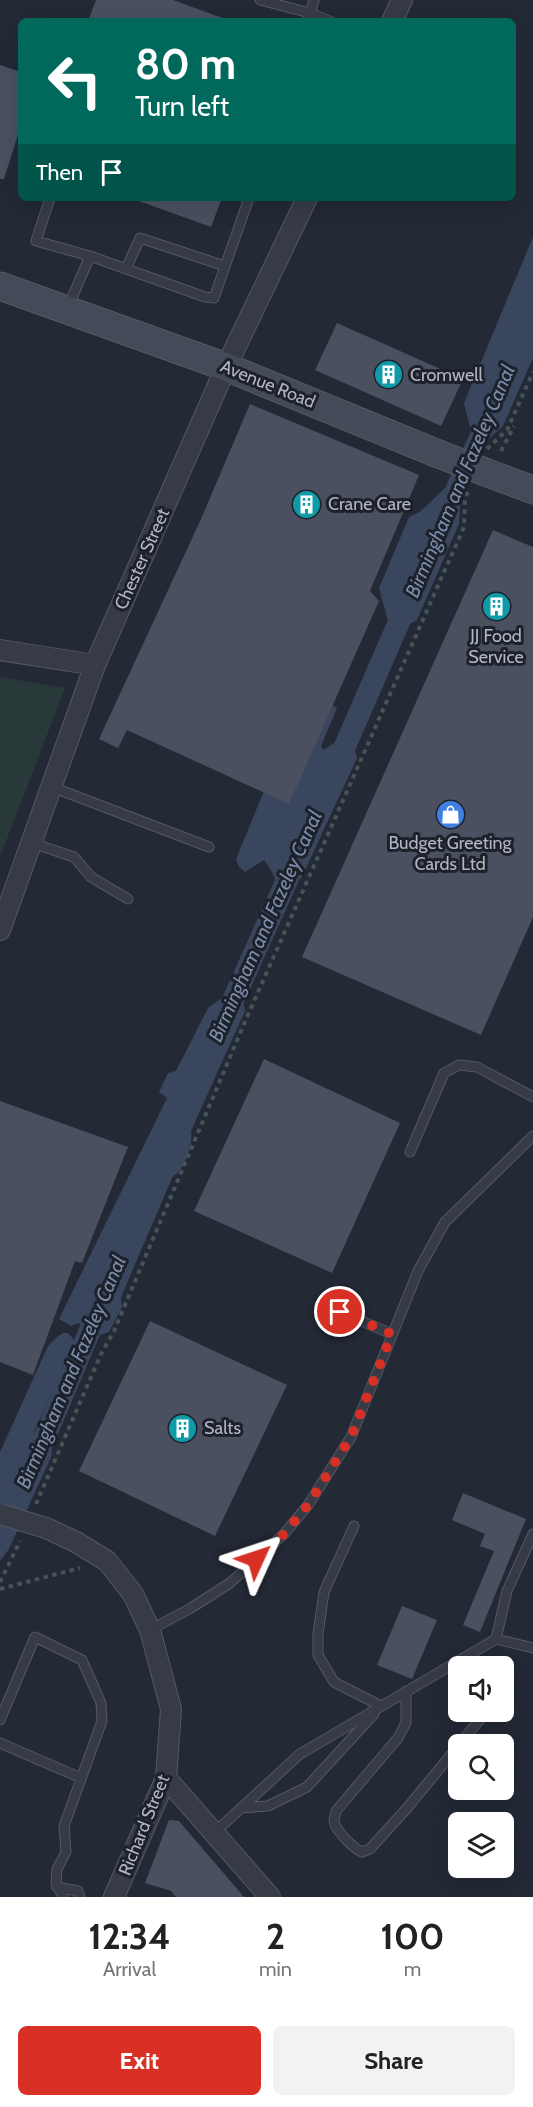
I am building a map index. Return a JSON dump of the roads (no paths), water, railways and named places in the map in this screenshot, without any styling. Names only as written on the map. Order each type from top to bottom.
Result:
[{"type":"street","points":[[393,18],[402,0]]},
{"type":"street","name":"Chester Street","points":[[0,930],[95,665],[226,367],[307,201]]},
{"type":"street","name":"Avenue Road","points":[[0,286],[226,367],[436,453],[483,467],[533,490]]},
{"type":"street","points":[[0,650],[95,665]]},
{"type":"street","name":"Richard Street","points":[[0,1514],[46,1528],[76,1542],[107,1561],[133,1594],[150,1630],[171,1708],[166,1778],[114,1897]]},
{"type":"street","points":[[166,1778],[270,1897]]},
{"type":"lane","points":[[260,0],[309,17],[314,0]]},
{"type":"lane","points":[[49,201],[36,241],[90,256],[205,297],[214,298],[248,201]]},
{"type":"lane","points":[[126,269],[140,238],[225,266]]},
{"type":"lane","points":[[67,310],[90,256]]},
{"type":"lane","points":[[52,787],[209,847]]},
{"type":"lane","points":[[32,843],[74,857],[91,877],[128,899]]},
{"type":"lane","points":[[411,1152],[444,1073],[459,1065],[477,1067],[533,1097]]},
{"type":"lane","points":[[150,1630],[230,1583],[284,1534],[308,1505],[351,1437],[418,1271],[445,1222],[533,1136]]},
{"type":"lane","points":[[340,1312],[392,1334]]},
{"type":"lane","points":[[354,1526],[324,1592],[318,1635],[318,1655],[334,1682],[381,1706]]},
{"type":"lane","points":[[496,1639],[507,1591],[533,1534]]},
{"type":"lane","points":[[0,1720],[35,1637],[82,1660],[101,1703],[102,1721],[64,1826],[66,1852],[57,1869],[57,1887],[63,1897]]},
{"type":"lane","points":[[466,1656],[496,1639],[533,1648]]},
{"type":"lane","points":[[215,1832],[300,1754],[448,1667]]},
{"type":"lane","points":[[406,1691],[406,1723],[398,1738],[336,1811],[334,1820],[336,1827],[356,1850],[362,1852],[370,1849],[478,1722]]},
{"type":"lane","points":[[242,1808],[268,1806],[307,1787],[381,1706]]},
{"type":"lane","points":[[0,1743],[81,1778]]},
{"type":"lane","points":[[57,1887],[78,1891],[80,1897]]},
{"type":"water","points":[[533,237],[533,358],[503,426],[483,444],[461,494],[459,524],[417,620],[394,633],[388,621],[379,588],[409,517],[421,511],[445,488],[471,431],[464,403]]},
{"type":"water","points":[[330,704],[337,708],[321,746],[323,750],[351,733],[357,758],[302,877],[276,905],[275,881],[264,860],[245,872],[239,867],[236,859],[264,791]]},
{"type":"water","points":[[243,980],[242,995],[245,1011],[191,1131],[191,1143],[187,1156],[181,1168],[173,1176],[121,1297],[122,1307],[109,1332],[95,1337],[83,1351],[82,1325],[78,1323],[71,1326],[59,1319],[167,1098],[159,1092],[168,1073],[176,1071],[208,1008]]},
{"type":"water","points":[[63,1333],[68,1333],[75,1341],[34,1432],[36,1436],[50,1425],[52,1455],[9,1549],[0,1561],[0,1452],[48,1346]]},
{"type":"waterway","name":"Birmingham and Fazeley Canal","points":[[339,760],[406,606]]},
{"type":"waterway","name":"Birmingham and Fazeley Canal","points":[[230,1007],[288,878]]},
{"type":"waterway","name":"Birmingham and Fazeley Canal","points":[[38,1453],[93,1323]]},
{"type":"place","name":"Cromwell","points":[[389,375]]},
{"type":"place","name":"Crane Care","points":[[307,504]]},
{"type":"place","name":"JJ Food Service","points":[[496,607]]},
{"type":"place","name":"Budget Greeting Cards Ltd","points":[[450,814]]},
{"type":"place","name":"Salts","points":[[183,1428]]}]
